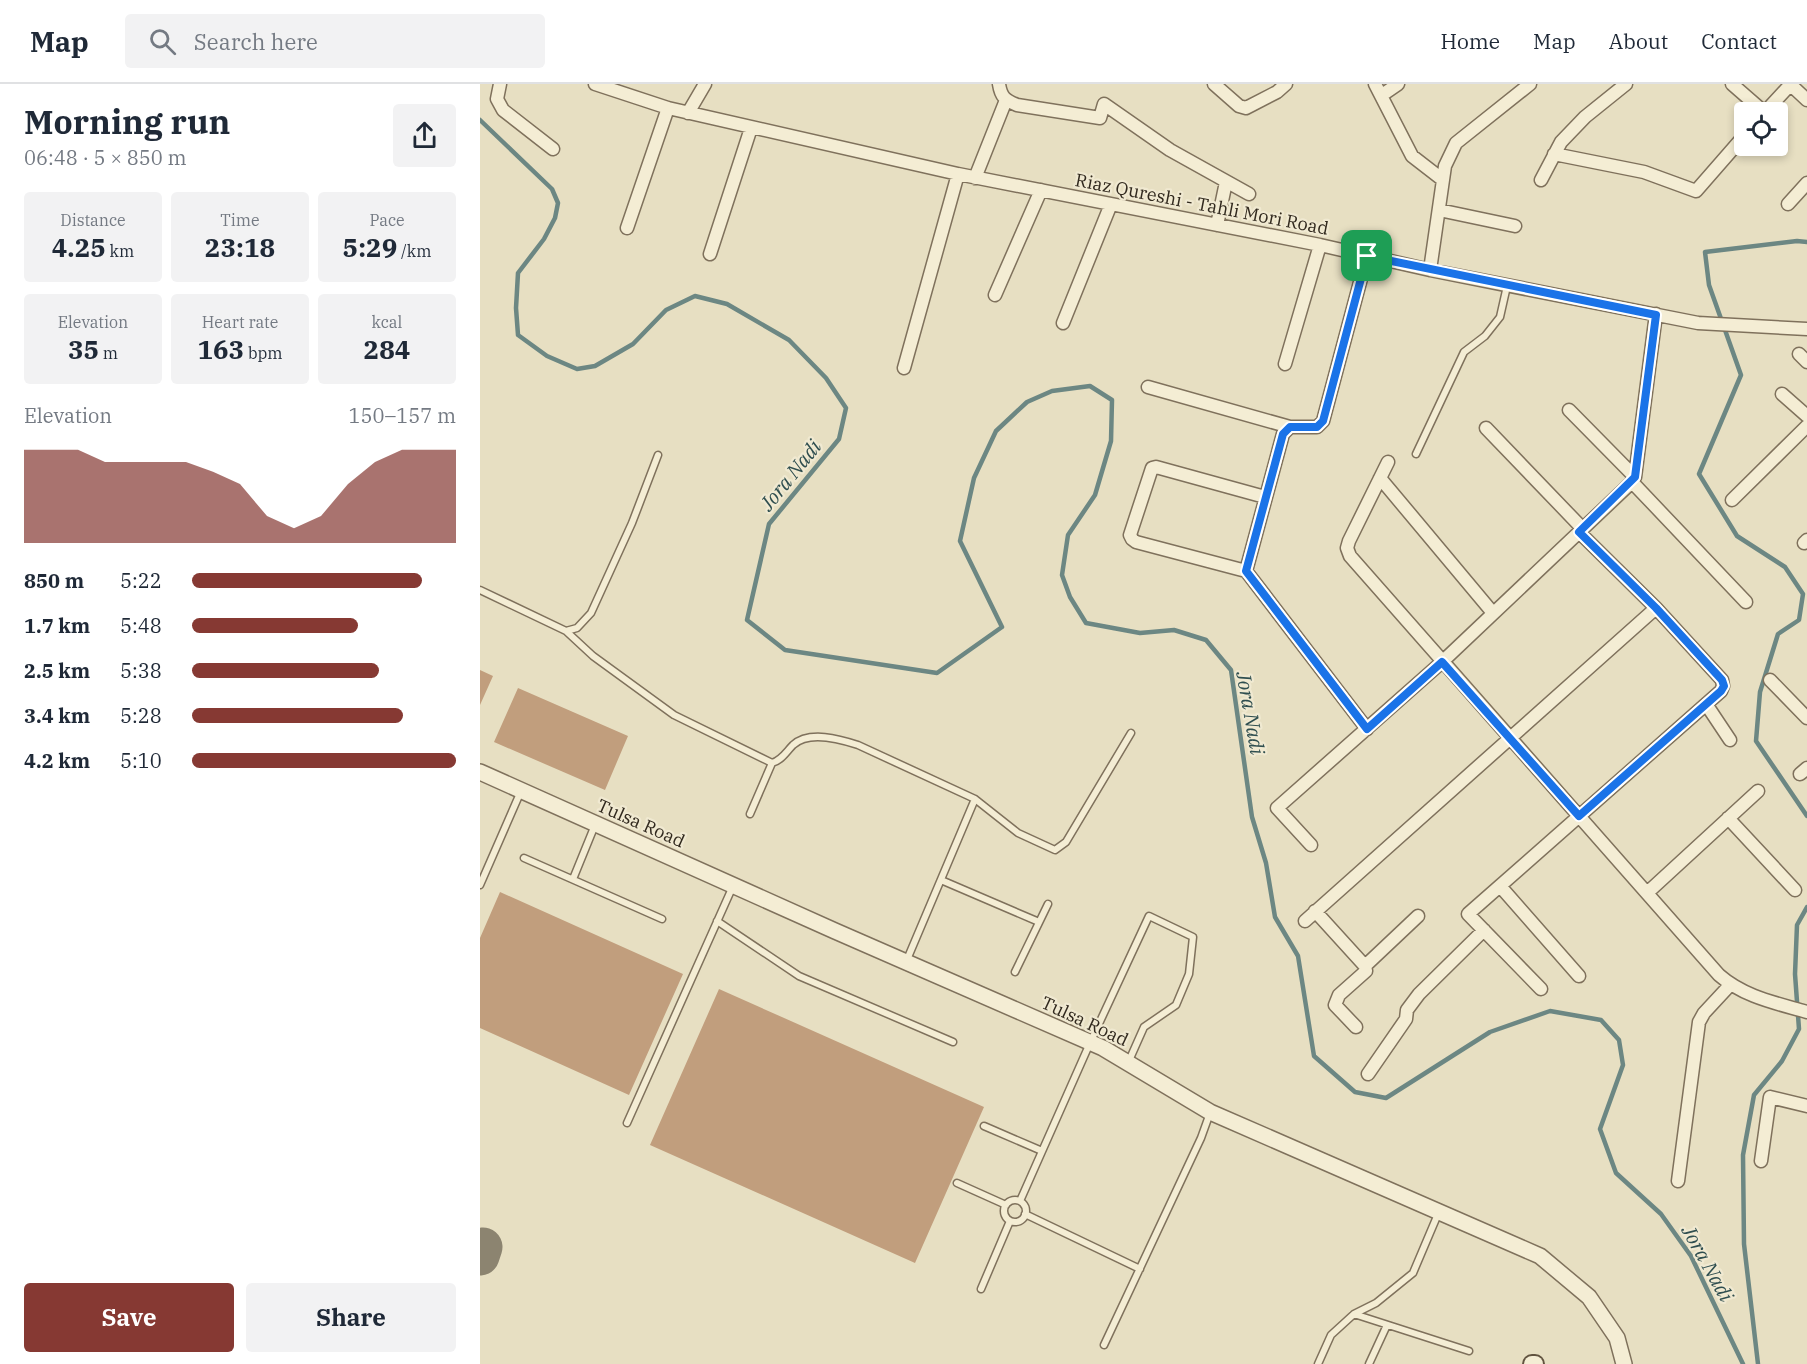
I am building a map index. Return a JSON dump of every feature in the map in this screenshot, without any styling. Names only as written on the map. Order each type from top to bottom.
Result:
[{"type":"street","points":[[500,84],[496,99],[503,110],[553,149]]},
{"type":"street","name":"Riaz Qureshi - Tahli Mori Road","points":[[596,84],[688,113],[975,178],[1320,245],[1430,270],[1698,323],[1807,329]]},
{"type":"street","points":[[688,113],[705,84]]},
{"type":"street","points":[[999,84],[1001,94],[1006,100],[1017,105],[1100,118],[1104,104],[1170,150],[1249,194]]},
{"type":"street","points":[[1214,84],[1239,106],[1245,108],[1277,92],[1286,84]]},
{"type":"street","points":[[1398,84],[1378,89],[1412,156],[1443,180]]},
{"type":"street","points":[[1430,270],[1445,166],[1456,143],[1530,84]]},
{"type":"street","points":[[1541,180],[1561,142],[1585,117],[1626,84]]},
{"type":"street","points":[[1732,84],[1753,102]]},
{"type":"street","points":[[1774,102],[1791,84],[1807,100]]},
{"type":"street","points":[[975,178],[1006,100]]},
{"type":"street","points":[[627,228],[668,108]]},
{"type":"street","points":[[710,254],[751,128]]},
{"type":"street","points":[[1554,154],[1644,172],[1696,191],[1734,147]]},
{"type":"street","points":[[904,368],[958,174]]},
{"type":"street","points":[[1217,225],[1226,182]]},
{"type":"street","points":[[1788,204],[1807,183]]},
{"type":"street","points":[[995,295],[1041,190]]},
{"type":"street","points":[[1063,323],[1110,204]]},
{"type":"street","points":[[1439,210],[1515,226]]},
{"type":"street","points":[[1285,364],[1320,245]]},
{"type":"street","points":[[1148,387],[1290,427],[1317,427],[1323,421],[1367,256]]},
{"type":"street","points":[[1311,845],[1277,808],[1442,662],[1633,479],[1656,315]]},
{"type":"street","points":[[1782,394],[1807,416]]},
{"type":"street","points":[[1569,410],[1746,602]]},
{"type":"street","points":[[1732,500],[1807,426]]},
{"type":"street","points":[[1246,571],[1283,434],[1290,427]]},
{"type":"street","points":[[1486,428],[1656,608],[1722,680],[1724,686],[1468,914],[1541,989]]},
{"type":"street","points":[[1388,462],[1348,541],[1347,549],[1350,556],[1719,975],[1730,985],[1753,997],[1807,1012]]},
{"type":"street","points":[[1265,497],[1156,467],[1149,472],[1130,535],[1131,539],[1246,571],[1367,729]]},
{"type":"street","points":[[1380,478],[1493,613]]},
{"type":"street","points":[[1305,921],[1656,608]]},
{"type":"street","points":[[1770,680],[1807,718]]},
{"type":"street","points":[[1706,704],[1730,740]]},
{"type":"street","name":"Tulsa Road","points":[[480,772],[1090,1043],[1210,1112],[1540,1256],[1589,1297],[1617,1338],[1624,1364]]},
{"type":"street","points":[[1647,893],[1758,791]]},
{"type":"street","points":[[1728,818],[1795,890]]},
{"type":"street","points":[[1500,886],[1579,976]]},
{"type":"street","points":[[1315,912],[1365,966],[1366,971],[1339,995],[1335,1005],[1356,1027]]},
{"type":"street","points":[[1365,966],[1418,916]]},
{"type":"street","points":[[1368,1074],[1406,1019],[1407,1010],[1419,994],[1484,930]]},
{"type":"street","points":[[1678,1181],[1699,1023],[1704,1013],[1730,985]]},
{"type":"street","points":[[1761,1161],[1770,1097],[1807,1106]]},
{"type":"lane","points":[[1416,454],[1464,352],[1496,325],[1507,285]]},
{"type":"lane","points":[[566,630],[577,628],[591,613],[632,523],[658,455]]},
{"type":"lane","points":[[480,590],[566,630],[593,656],[674,715],[772,763],[779,761],[798,741],[810,738],[840,739],[858,745],[975,799],[1018,833],[1055,850],[1066,842],[1131,733]]},
{"type":"lane","points":[[750,814],[772,763]]},
{"type":"lane","points":[[480,885],[521,790]]},
{"type":"lane","points":[[906,962],[975,799]]},
{"type":"lane","points":[[573,879],[596,824]]},
{"type":"lane","points":[[524,858],[662,919]]},
{"type":"lane","points":[[941,880],[1039,922]]},
{"type":"lane","points":[[627,1123],[733,885]]},
{"type":"lane","points":[[1015,972],[1048,904]]},
{"type":"lane","points":[[1020,1201],[1149,916],[1192,937],[1189,974],[1176,1005],[1144,1027],[1127,1063]]},
{"type":"lane","points":[[717,921],[799,976],[953,1042]]},
{"type":"lane","points":[[1104,1345],[1201,1138],[1210,1112]]},
{"type":"lane","points":[[984,1126],[1042,1151]]},
{"type":"lane","points":[[957,1183],[1006,1205]]},
{"type":"lane","points":[[1012,1200],[1020,1201],[1025,1206],[1025,1215],[1020,1221],[1010,1221],[1004,1213],[1006,1205],[1012,1200]]},
{"type":"lane","points":[[1318,1364],[1330,1335],[1354,1314],[1376,1303],[1413,1273],[1439,1213]]},
{"type":"lane","points":[[1025,1215],[1140,1269]]},
{"type":"lane","points":[[981,1289],[1010,1221]]},
{"type":"lane","points":[[1354,1314],[1469,1351]]},
{"type":"lane","points":[[1369,1364],[1387,1325]]},
{"type":"building","points":[[480,670],[493,676],[480,705]]},
{"type":"building","points":[[518,688],[628,736],[605,790],[494,742]]},
{"type":"building","points":[[500,892],[683,974],[629,1095],[480,1028],[480,938]]},
{"type":"building","points":[[719,989],[984,1107],[915,1263],[650,1145]]},
{"type":"waterway","name":"Jora Nadi","points":[[480,120],[552,189],[558,203],[555,218],[544,239],[518,273],[516,308],[518,335],[547,356],[577,369],[595,366],[633,344],[666,310],[695,296],[727,304],[789,340],[826,378],[846,408],[839,439],[769,524],[747,620],[785,650],[937,673],[1002,627],[960,541],[974,478],[996,431],[1027,402],[1052,391],[1090,386],[1112,400],[1111,441],[1095,495],[1068,535],[1062,575],[1070,597],[1086,623],[1140,633],[1174,630],[1206,640],[1231,670],[1252,817],[1266,863],[1275,917],[1298,956],[1314,1056],[1355,1092],[1386,1098],[1490,1032],[1550,1011],[1601,1020],[1619,1040],[1623,1065],[1600,1129],[1616,1173],[1661,1214],[1691,1256],[1743,1364]]},
{"type":"waterway","points":[[1807,242],[1797,241],[1705,252],[1709,285],[1741,375],[1699,474],[1737,536],[1785,567],[1803,594],[1799,620],[1778,634],[1760,692],[1756,741],[1807,816]]},
{"type":"waterway","points":[[1758,1364],[1744,1244],[1743,1155],[1754,1095],[1782,1061],[1799,1029],[1795,974],[1797,925],[1807,907]]},
{"type":"taxiway","points":[[480,1256],[483,1247]]},
{"type":"route","points":[[1367,256],[1656,315],[1635,477],[1579,532],[1656,608],[1722,680],[1724,686],[1579,816],[1442,662],[1367,729],[1246,571],[1283,434],[1290,427],[1317,427],[1323,421],[1367,256]]}]
